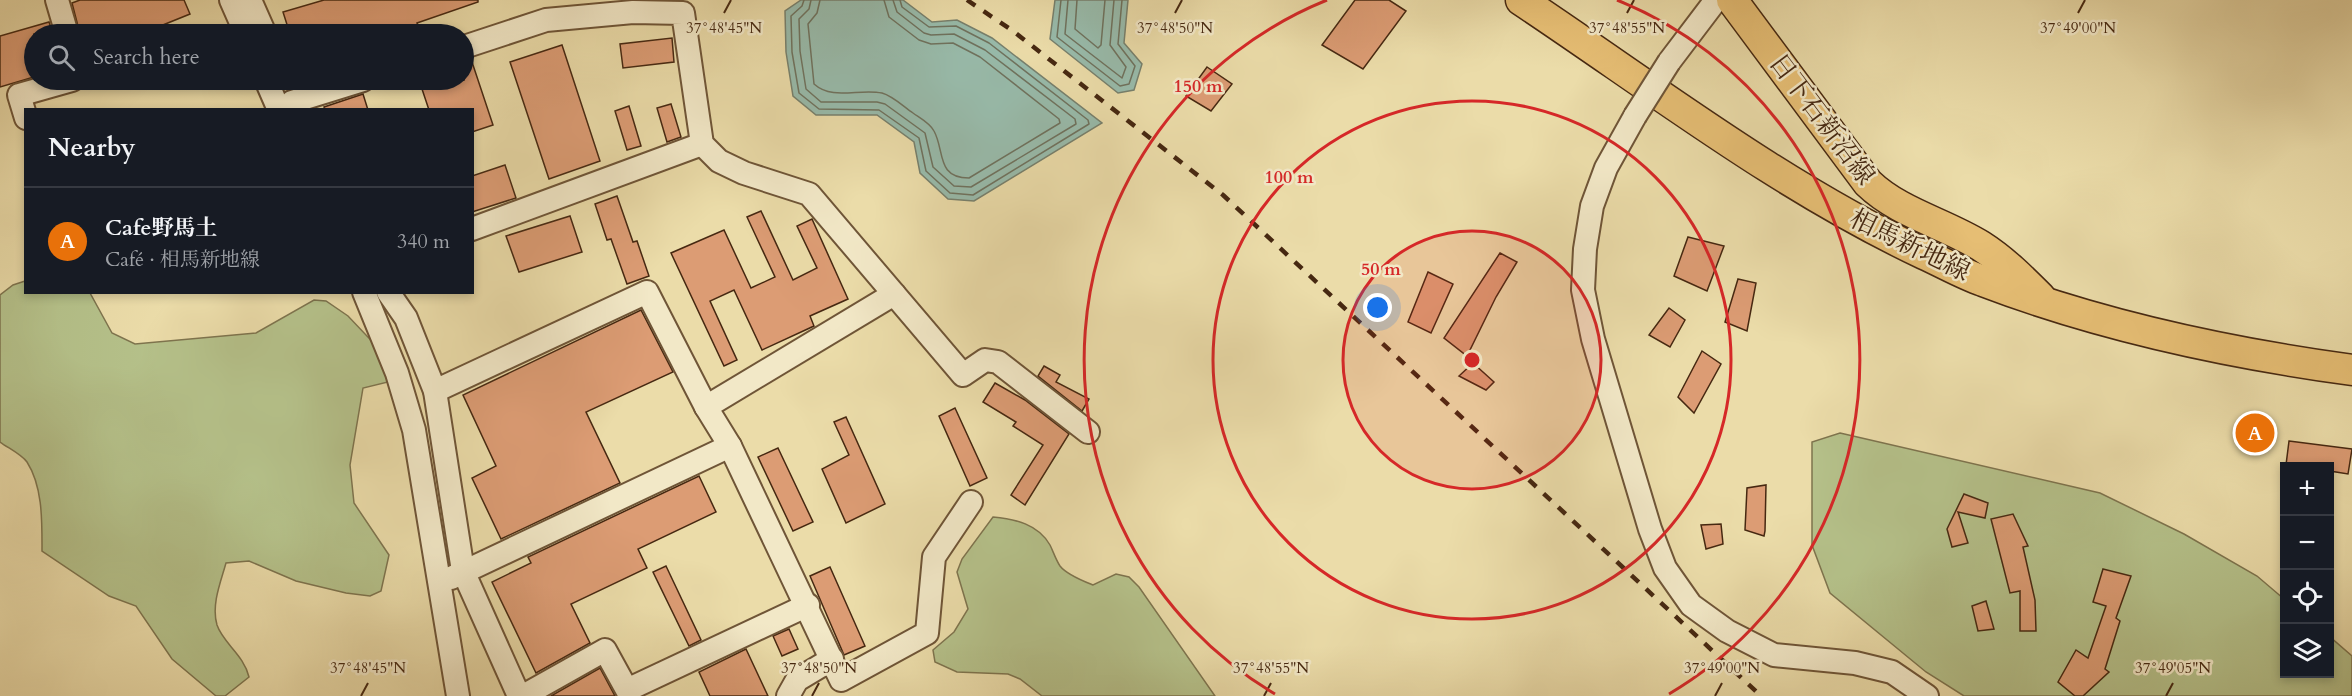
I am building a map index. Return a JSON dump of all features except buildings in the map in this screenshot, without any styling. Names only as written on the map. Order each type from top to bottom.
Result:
[{"type":"main road","name":"相馬新地線","points":[[1521,0],[1710,130],[1805,191],[1893,240],[1982,281],[2145,330],[2229,350],[2352,370]]},
{"type":"main road","name":"日下石新沼線","points":[[1732,0],[1868,183],[1878,193],[1980,245],[2010,267],[2045,301]]},
{"type":"street","points":[[57,0],[64,24]]},
{"type":"street","points":[[231,0],[242,24]]},
{"type":"street","points":[[250,0],[261,24]]},
{"type":"street","points":[[1716,0],[1669,62],[1635,117],[1606,168],[1592,206],[1585,249],[1583,290],[1596,351],[1650,529],[1665,568],[1691,605],[1727,631],[1774,655],[1855,663],[1892,672],[1927,696]]},
{"type":"street","points":[[474,42],[542,10],[683,13],[702,144],[719,162],[744,173],[808,194],[963,375],[985,360],[998,362],[1088,432]]},
{"type":"street","points":[[24,111],[19,95],[37,90]]},
{"type":"street","points":[[275,90],[289,107]]},
{"type":"street","points":[[285,90],[289,107]]},
{"type":"street","points":[[289,107],[336,90]]},
{"type":"street","points":[[474,228],[702,144]]},
{"type":"street","points":[[435,391],[647,292],[706,407],[730,446],[808,605],[841,680],[927,633],[934,557],[971,502]]},
{"type":"street","points":[[365,294],[397,373],[414,430],[458,696]]},
{"type":"street","points":[[389,294],[406,318],[435,391],[464,571],[521,696],[605,650],[627,690],[808,605]]},
{"type":"street","points":[[706,407],[894,294]]},
{"type":"street","points":[[439,585],[464,571],[730,446]]},
{"type":"street","points":[[788,696],[797,680],[832,659]]},
{"type":"green space","points":[[24,281],[24,294],[91,294],[112,333],[135,344],[256,333],[314,300],[326,301],[348,316],[385,355],[388,382],[363,388],[350,465],[354,503],[389,555],[381,591],[370,596],[346,593],[296,581],[249,561],[226,563],[219,585],[215,617],[220,632],[243,662],[249,677],[225,696],[216,696],[172,659],[136,606],[109,596],[42,551],[40,505],[36,482],[27,462],[0,442],[0,295],[13,285]]},
{"type":"green space","points":[[1840,433],[2100,493],[2184,534],[2257,576],[2280,596],[2280,678],[2334,678],[2334,640],[2352,656],[2352,696],[1964,696],[1926,672],[1830,593],[1812,545],[1812,442]]},
{"type":"green space","points":[[993,517],[1018,521],[1039,532],[1050,545],[1060,566],[1080,580],[1093,585],[1116,574],[1129,577],[1139,587],[1215,696],[1042,696],[1020,679],[1008,674],[957,672],[935,662],[933,650],[954,632],[968,609],[957,572],[962,559]]},
{"type":"water","points":[[801,0],[903,0],[932,22],[957,20],[992,38],[1102,123],[974,201],[948,199],[920,173],[914,142],[877,115],[816,115],[793,96],[786,52],[785,11]]},
{"type":"water","points":[[1055,0],[1128,0],[1124,43],[1142,64],[1134,90],[1118,93],[1050,39]]},
{"type":"railway","points":[[967,0],[1013,31],[1223,195],[1761,696]]},
{"type":"place","name":"Cafe野馬土","points":[[2255,433]]}]
